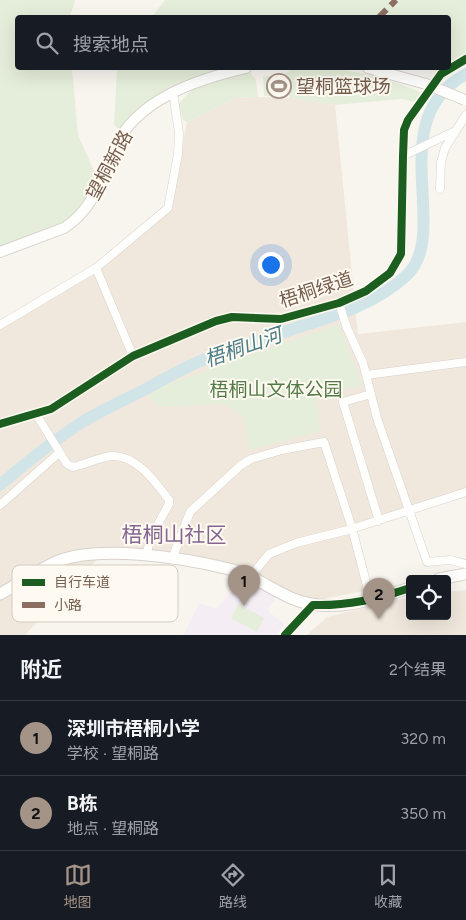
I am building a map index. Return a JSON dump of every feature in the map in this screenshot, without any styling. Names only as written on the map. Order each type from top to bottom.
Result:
[{"type":"main road","points":[[50,565],[74,557],[146,554],[231,569],[293,599],[314,605],[345,605],[371,601],[406,589]]},
{"type":"main road","points":[[451,577],[466,574]]},
{"type":"main road","points":[[0,594],[12,587]]},
{"type":"street","name":"梧桐绿道","points":[[451,68],[466,59]]},
{"type":"street","name":"望桐新路","points":[[0,252],[64,228],[74,222],[98,190],[114,148],[124,132],[154,104],[173,92],[222,73],[236,70]]},
{"type":"street","points":[[375,70],[426,84],[465,100]]},
{"type":"street","name":"梧桐绿道","points":[[0,424],[51,409],[133,356],[216,321],[232,317],[281,319],[339,305],[366,291],[390,273],[399,260],[407,155],[404,130],[414,109],[441,74],[448,70]]},
{"type":"street","points":[[0,325],[96,268],[168,208],[178,154],[179,133],[173,92]]},
{"type":"street","points":[[440,189],[441,162],[445,148],[466,115]]},
{"type":"street","points":[[407,155],[455,131]]},
{"type":"street","points":[[96,268],[133,356]]},
{"type":"street","points":[[339,305],[366,375],[427,562],[450,560],[466,564]]},
{"type":"street","points":[[366,375],[466,362]]},
{"type":"street","points":[[371,394],[343,402],[379,521]]},
{"type":"street","points":[[36,414],[67,464],[73,466],[111,456],[123,458],[153,478],[169,500],[169,504],[153,533],[146,554]]},
{"type":"street","points":[[172,559],[190,512],[241,466],[251,459],[282,450],[324,442],[352,529],[371,601]]},
{"type":"street","points":[[0,505],[58,451]]},
{"type":"street","points":[[250,577],[269,554],[296,543],[379,521],[466,492]]},
{"type":"street","points":[[285,635],[314,605]]},
{"type":"shaded area","points":[[236,98],[290,98],[335,105],[358,334],[466,322],[466,495],[353,533],[364,591],[323,599],[288,594],[244,566],[106,550],[92,565],[12,565],[12,622],[37,622],[25,635],[0,635],[0,328],[99,268],[170,208],[187,122]]},
{"type":"shaded area","points":[[244,578],[279,594],[267,610],[285,625],[275,635],[183,635],[199,603],[216,609]]},
{"type":"shaded area","points":[[466,590],[466,635],[307,635],[327,617],[406,598],[406,620],[451,620],[451,592]]},
{"type":"green space","points":[[0,0],[75,0],[71,15],[15,15],[15,70],[72,70],[78,135],[95,173],[97,187],[64,228],[0,247]]},
{"type":"green space","points":[[165,0],[466,0],[466,55],[451,65],[451,15],[153,15]]},
{"type":"green space","points":[[117,70],[226,70],[168,92],[122,129],[117,128],[114,124]]},
{"type":"green space","points":[[290,70],[343,70],[395,82],[422,93],[413,102],[402,99],[335,105],[290,98],[289,95],[264,96],[263,76],[282,76]]},
{"type":"green space","points":[[250,72],[256,80],[258,97],[236,98],[187,122],[183,120],[179,104],[192,90],[211,80],[231,74]]},
{"type":"green space","name":"梧桐山文体公园","points":[[339,324],[362,385],[316,397],[320,431],[249,450],[244,418],[224,404],[159,407],[148,396],[163,386]]},
{"type":"green space","points":[[238,604],[264,618],[257,632],[231,618]]},
{"type":"waterway","name":"梧桐山河","points":[[0,485],[62,436],[106,409],[198,362],[357,307],[382,294],[406,276],[419,257],[423,233],[422,147],[427,119],[441,94],[466,74]]},
{"type":"marked path","points":[[381,15],[396,0]]},
{"type":"cycle path","points":[[451,68],[466,59]]},
{"type":"cycle path","points":[[0,424],[51,409],[133,356],[216,321],[232,317],[281,319],[339,303],[366,291],[390,273],[401,254],[404,130],[408,120],[441,74],[448,70]]},
{"type":"cycle path","points":[[285,635],[313,605],[362,601],[406,589]]},
{"type":"place","name":"望桐篮球场","points":[[279,86]]},
{"type":"place","name":"深圳市梧桐小学","points":[[244,606]]},
{"type":"place","name":"B栋","points":[[379,619]]},
{"type":"district","name":"梧桐山社区","points":[[174,535]]}]
